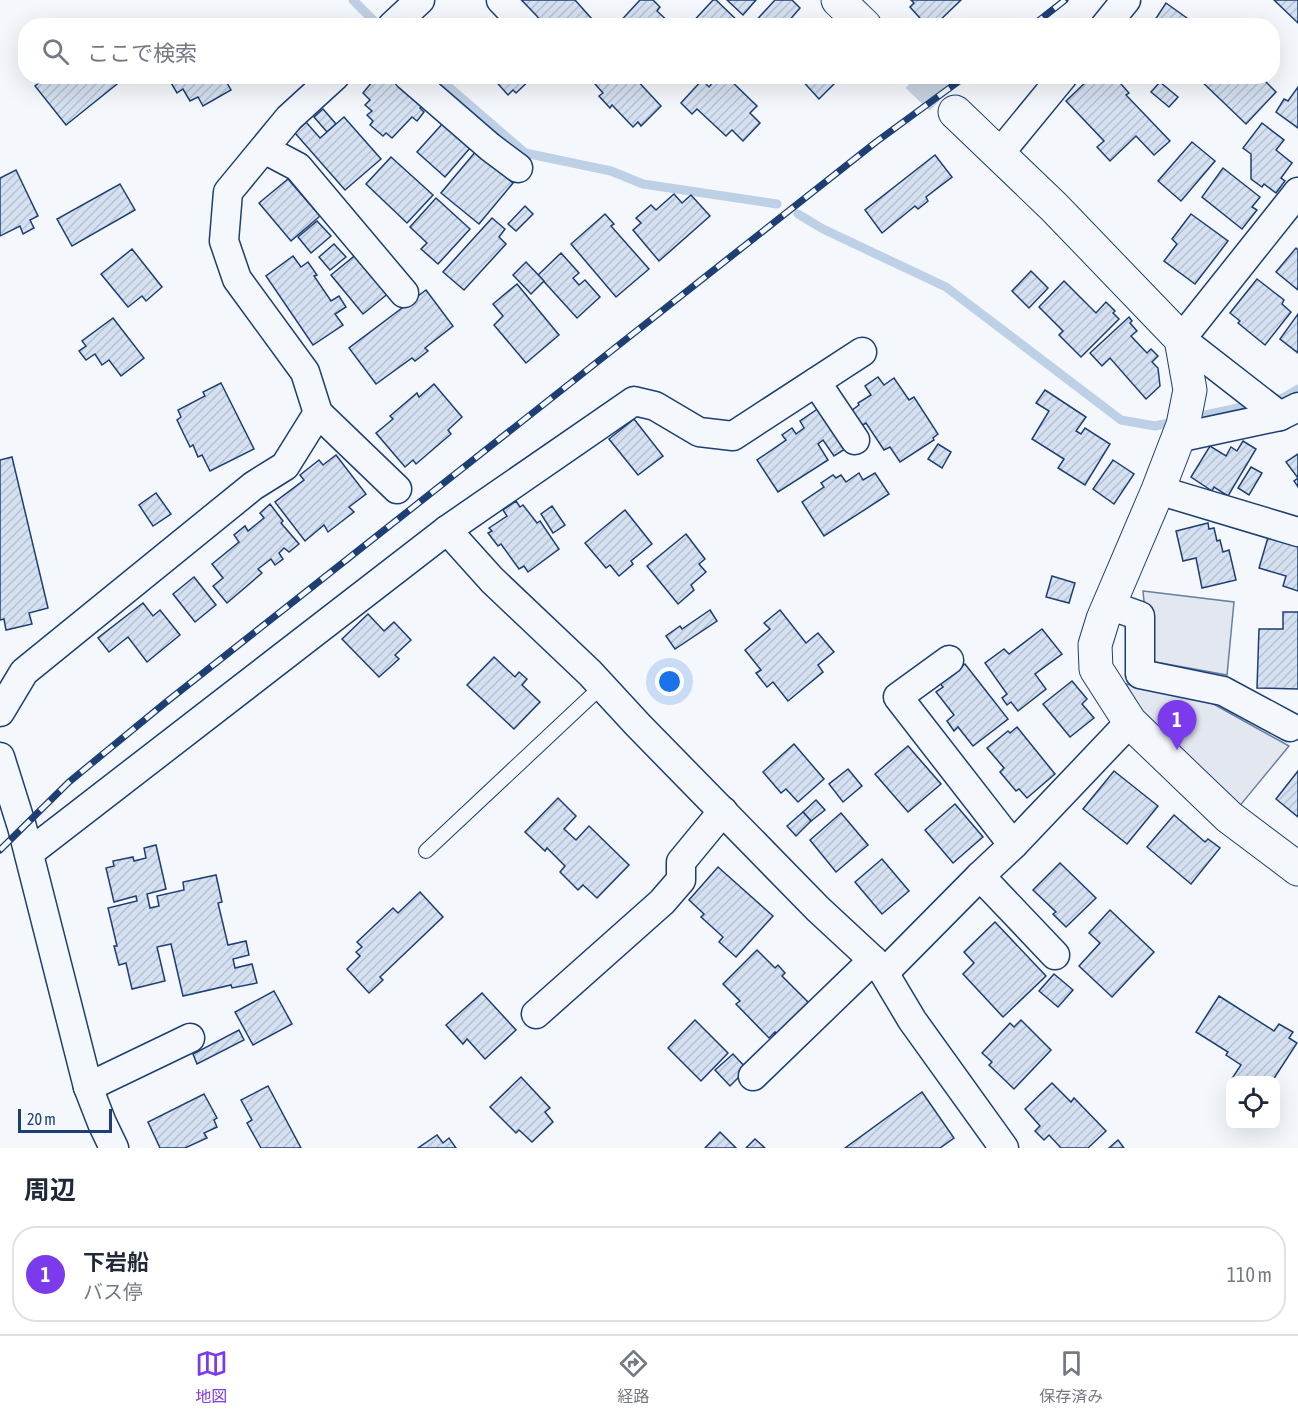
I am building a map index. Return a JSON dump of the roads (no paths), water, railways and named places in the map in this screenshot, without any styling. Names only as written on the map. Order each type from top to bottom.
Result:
[{"type":"street","points":[[401,18],[420,0]]},
{"type":"street","points":[[501,0],[518,18]]},
{"type":"street","points":[[1111,18],[1126,0]]},
{"type":"street","points":[[326,84],[289,118],[228,192],[224,241],[237,279],[305,372],[318,413],[397,489]]},
{"type":"street","points":[[417,84],[518,168]]},
{"type":"street","points":[[999,154],[1056,84]]},
{"type":"street","points":[[955,112],[1054,207],[1181,339],[1244,387],[1285,412]]},
{"type":"street","points":[[264,149],[298,167],[404,293]]},
{"type":"street","points":[[1181,339],[1293,208]]},
{"type":"street","points":[[1181,339],[1190,390],[1183,420],[1158,490],[1103,619],[1095,645],[1096,669],[1130,722],[1230,816],[1298,869]]},
{"type":"street","points":[[29,853],[447,530],[634,401],[655,406],[699,432],[733,436],[862,352]]},
{"type":"street","points":[[816,382],[855,440]]},
{"type":"street","points":[[1183,420],[1285,412]]},
{"type":"street","points":[[0,712],[24,672],[253,486],[285,466],[318,413]]},
{"type":"street","points":[[1158,490],[1298,532]]},
{"type":"street","points":[[447,530],[492,580],[602,686],[818,909],[878,967],[997,1145]]},
{"type":"street","points":[[1109,605],[1140,616],[1140,675],[1223,691],[1290,727]]},
{"type":"street","points":[[949,660],[898,697],[1013,845]]},
{"type":"street","points":[[753,1076],[980,876],[1013,845],[1130,722]]},
{"type":"street","points":[[0,757],[29,853],[88,1087],[114,1148]]},
{"type":"street","points":[[536,1014],[662,902],[681,880],[681,862],[723,811]]},
{"type":"street","points":[[980,876],[1055,955]]},
{"type":"street","points":[[88,1087],[190,1038]]},
{"type":"lane","points":[[426,851],[602,686]]},
{"type":"waterway","points":[[353,0],[371,18]]},
{"type":"waterway","points":[[445,84],[525,153],[611,171],[643,184],[777,204]]},
{"type":"waterway","points":[[798,214],[823,229],[946,287],[1121,420],[1155,426],[1178,421]]},
{"type":"waterway","points":[[1270,401],[1283,398],[1298,389]]},
{"type":"waterway","points":[[1191,418],[1257,404]]},
{"type":"tunnel","points":[[925,84],[955,112]]},
{"type":"railway","points":[[1042,18],[1065,0]]},
{"type":"railway","points":[[0,850],[69,782],[165,703],[876,142],[955,84]]},
{"type":"place","name":"下岩船","points":[[1177,750]]}]
